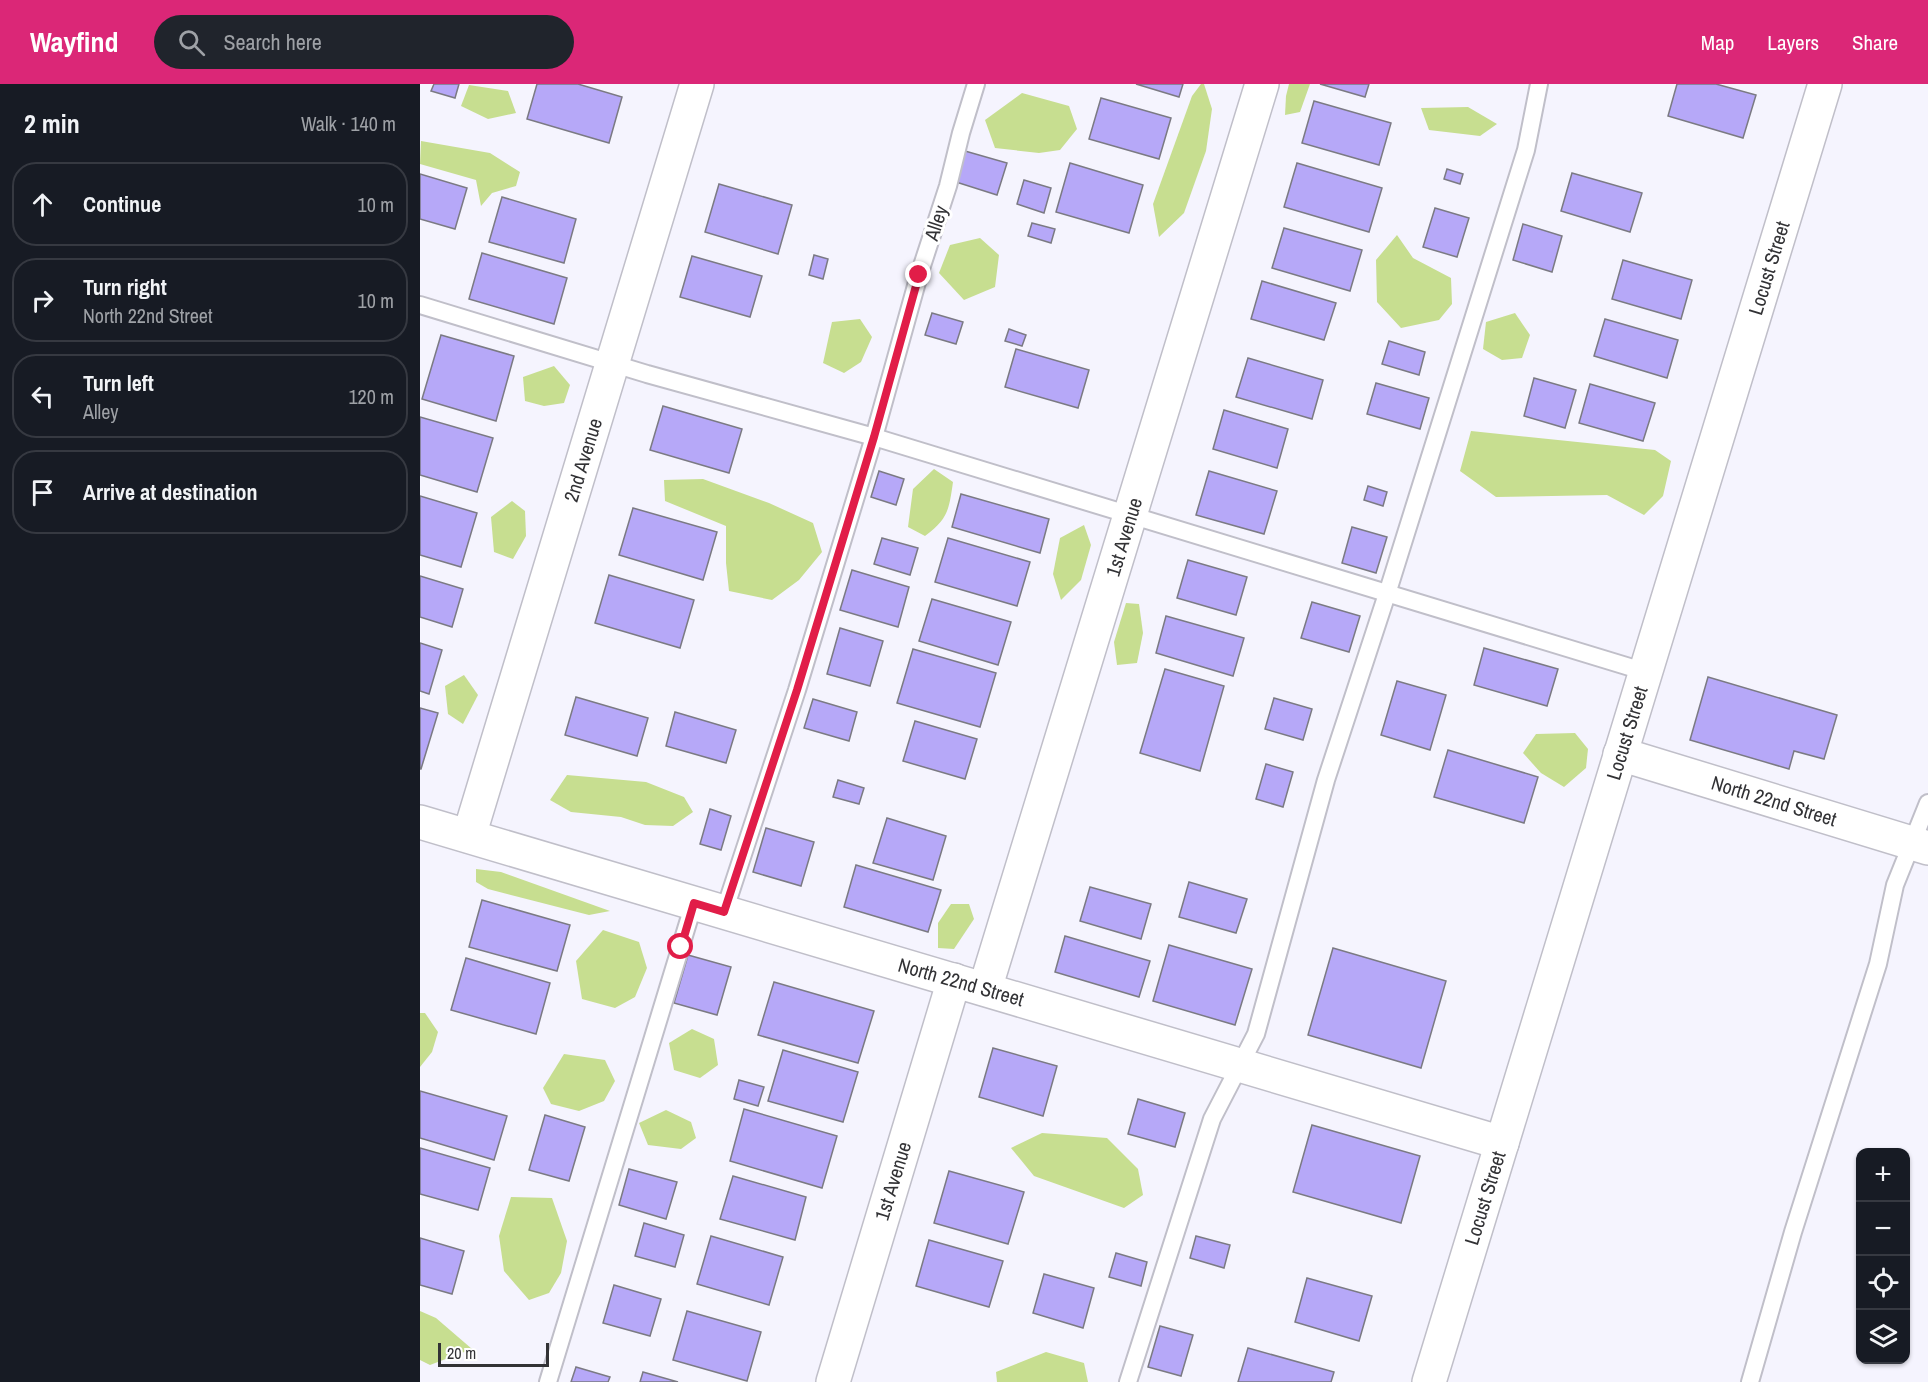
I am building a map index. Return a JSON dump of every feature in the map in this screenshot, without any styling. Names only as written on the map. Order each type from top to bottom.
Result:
[{"type":"street","name":"2nd Avenue","points":[[469,836],[697,84]]},
{"type":"street","name":"1st Avenue","points":[[985,989],[1262,84]]},
{"type":"street","name":"Locust Street","points":[[1429,1382],[1825,84]]},
{"type":"street","name":"North 22nd Street","points":[[1620,754],[1920,846]]},
{"type":"street","name":"North 22nd Street","points":[[422,830],[469,836],[1502,1143]]},
{"type":"street","name":"1st Avenue","points":[[833,1382],[954,980]]},
{"type":"lane","name":"Alley","points":[[548,1382],[709,908],[797,690],[874,437],[976,84]]},
{"type":"lane","points":[[1128,1382],[1212,1119],[1256,1034],[1326,780],[1388,594],[1526,150],[1539,84]]},
{"type":"lane","points":[[420,306],[612,364],[874,437],[1646,672]]},
{"type":"lane","points":[[1750,1382],[1793,1232],[1878,964],[1895,885],[1920,846],[1928,803]]},
{"type":"green space","points":[[1201,84],[1204,84],[1212,109],[1206,151],[1184,213],[1159,237],[1153,204],[1192,96]]},
{"type":"green space","points":[[1289,84],[1310,84],[1300,112],[1285,115],[1286,96]]},
{"type":"green space","points":[[469,85],[508,91],[516,113],[488,119],[461,106]]},
{"type":"green space","points":[[1022,93],[1069,106],[1077,129],[1060,150],[1039,153],[995,148],[985,120]]},
{"type":"green space","points":[[1468,107],[1497,124],[1480,136],[1429,130],[1421,108]]},
{"type":"green space","points":[[421,141],[490,153],[520,172],[516,186],[492,193],[481,206],[476,180],[420,164]]},
{"type":"green space","points":[[1397,235],[1413,258],[1451,278],[1452,304],[1439,320],[1401,328],[1377,302],[1376,260]]},
{"type":"green space","points":[[980,238],[999,255],[995,287],[964,300],[939,273],[950,245]]},
{"type":"green space","points":[[1515,313],[1530,335],[1522,358],[1502,360],[1483,349],[1486,322]]},
{"type":"green space","points":[[860,319],[872,337],[861,362],[844,373],[823,363],[832,322]]},
{"type":"green space","points":[[554,366],[570,385],[564,403],[544,406],[525,401],[523,377]]},
{"type":"green space","points":[[1471,431],[1655,450],[1671,461],[1663,496],[1644,515],[1607,495],[1496,497],[1460,471]]},
{"type":"green space","points":[[934,469],[953,482],[950,500],[943,519],[925,536],[908,527],[913,489]]},
{"type":"green space","points":[[703,479],[769,503],[813,523],[822,552],[799,580],[772,600],[729,591],[726,526],[665,501],[664,480]]},
{"type":"green space","points":[[512,501],[525,511],[526,536],[513,559],[494,552],[491,517]]},
{"type":"green space","points":[[1084,525],[1091,545],[1081,580],[1061,600],[1053,574],[1060,538]]},
{"type":"green space","points":[[1126,603],[1139,604],[1143,633],[1137,663],[1117,665],[1114,642]]},
{"type":"green space","points":[[464,675],[478,695],[463,724],[448,714],[445,686]]},
{"type":"green space","points":[[1575,733],[1588,749],[1586,768],[1564,787],[1541,773],[1523,753],[1536,734]]},
{"type":"green space","points":[[567,775],[646,782],[684,797],[693,812],[673,826],[645,825],[621,817],[571,812],[550,800]]},
{"type":"green space","points":[[476,869],[501,872],[610,911],[589,915],[488,889],[476,882]]},
{"type":"green space","points":[[951,904],[969,904],[974,919],[954,949],[938,948],[938,923]]},
{"type":"green space","points":[[603,930],[639,942],[647,968],[635,997],[615,1008],[582,999],[576,961]]},
{"type":"green space","points":[[420,1013],[425,1013],[438,1032],[432,1052],[420,1067]]},
{"type":"green space","points":[[692,1029],[714,1039],[718,1065],[700,1078],[674,1070],[669,1043]]},
{"type":"green space","points":[[564,1054],[605,1060],[615,1081],[604,1101],[579,1111],[551,1104],[543,1088]]},
{"type":"green space","points":[[666,1110],[691,1122],[696,1138],[681,1149],[648,1145],[639,1123]]},
{"type":"green space","points":[[1042,1133],[1107,1138],[1138,1169],[1143,1195],[1124,1208],[1034,1176],[1011,1148]]},
{"type":"green space","points":[[511,1197],[552,1198],[567,1241],[561,1273],[549,1293],[529,1300],[504,1271],[499,1236]]},
{"type":"green space","points":[[420,1311],[436,1318],[472,1349],[430,1365],[420,1360]]},
{"type":"green space","points":[[1046,1352],[1084,1363],[1088,1382],[997,1382],[996,1372]]},
{"type":"building","points":[[434,84],[459,84],[455,98],[431,91]]},
{"type":"building","points":[[537,84],[578,84],[622,97],[609,143],[527,119]]},
{"type":"building","points":[[1136,84],[1183,84],[1179,97]]},
{"type":"building","points":[[1320,84],[1369,84],[1365,97]]},
{"type":"building","points":[[1677,84],[1716,84],[1756,95],[1743,138],[1668,116]]},
{"type":"building","points":[[1101,98],[1171,118],[1159,159],[1089,139]]},
{"type":"building","points":[[1314,101],[1391,123],[1379,165],[1302,143]]},
{"type":"building","points":[[965,151],[1007,163],[997,195],[956,182]]},
{"type":"building","points":[[1070,163],[1143,185],[1129,233],[1056,212]]},
{"type":"building","points":[[1297,163],[1382,188],[1369,232],[1284,207]]},
{"type":"building","points":[[1447,169],[1463,174],[1460,184],[1444,179]]},
{"type":"building","points":[[1572,173],[1642,193],[1630,232],[1561,211]]},
{"type":"building","points":[[420,174],[467,188],[455,229],[420,219]]},
{"type":"building","points":[[1024,180],[1051,188],[1044,213],[1017,204]]},
{"type":"building","points":[[719,184],[792,205],[778,254],[705,232]]},
{"type":"building","points":[[502,197],[576,219],[564,263],[489,242]]},
{"type":"building","points":[[1435,208],[1469,218],[1457,257],[1423,247]]},
{"type":"building","points":[[1032,223],[1055,229],[1051,243],[1028,236]]},
{"type":"building","points":[[1523,224],[1562,236],[1552,272],[1513,260]]},
{"type":"building","points":[[1284,228],[1362,250],[1350,291],[1272,268]]},
{"type":"building","points":[[482,253],[567,278],[554,324],[469,299]]},
{"type":"building","points":[[814,255],[828,259],[823,279],[809,275]]},
{"type":"building","points":[[692,256],[762,276],[750,317],[680,297]]},
{"type":"building","points":[[1623,260],[1692,280],[1681,319],[1612,299]]},
{"type":"building","points":[[1262,281],[1336,303],[1324,340],[1251,319]]},
{"type":"building","points":[[932,313],[963,322],[956,344],[925,335]]},
{"type":"building","points":[[1605,319],[1678,340],[1667,378],[1594,356]]},
{"type":"building","points":[[1009,329],[1026,335],[1022,346],[1005,341]]},
{"type":"building","points":[[441,335],[514,356],[496,421],[422,399]]},
{"type":"building","points":[[1389,341],[1425,352],[1419,375],[1382,364]]},
{"type":"building","points":[[1016,349],[1089,370],[1078,408],[1005,387]]},
{"type":"building","points":[[1248,358],[1323,380],[1312,419],[1236,397]]},
{"type":"building","points":[[1534,378],[1576,390],[1565,428],[1524,416]]},
{"type":"building","points":[[1376,383],[1429,398],[1420,429],[1367,414]]},
{"type":"building","points":[[1590,384],[1655,403],[1643,441],[1579,423]]},
{"type":"building","points":[[663,406],[742,429],[729,473],[650,450]]},
{"type":"building","points":[[1224,410],[1288,429],[1277,468],[1213,449]]},
{"type":"building","points":[[420,417],[493,438],[477,492],[420,475]]},
{"type":"building","points":[[879,471],[904,479],[896,505],[871,497]]},
{"type":"building","points":[[1209,471],[1277,491],[1264,534],[1196,515]]},
{"type":"building","points":[[1368,486],[1387,492],[1383,506],[1364,500]]},
{"type":"building","points":[[961,494],[1049,519],[1040,553],[952,527]]},
{"type":"building","points":[[420,496],[477,513],[461,567],[420,555]]},
{"type":"building","points":[[633,508],[717,532],[703,580],[619,555]]},
{"type":"building","points":[[1352,527],[1387,537],[1376,573],[1342,563]]},
{"type":"building","points":[[882,538],[918,548],[910,575],[874,564]]},
{"type":"building","points":[[948,538],[1030,562],[1017,606],[935,582]]},
{"type":"building","points":[[1188,560],[1247,577],[1236,615],[1177,598]]},
{"type":"building","points":[[852,570],[909,587],[898,627],[840,610]]},
{"type":"building","points":[[609,575],[694,600],[680,648],[595,623]]},
{"type":"building","points":[[420,576],[463,589],[452,627],[420,617]]},
{"type":"building","points":[[932,599],[1011,622],[998,665],[919,641]]},
{"type":"building","points":[[1312,602],[1360,616],[1349,652],[1301,638]]},
{"type":"building","points":[[1166,616],[1244,638],[1233,676],[1156,653]]},
{"type":"building","points":[[840,628],[883,641],[870,686],[827,674]]},
{"type":"building","points":[[420,643],[442,650],[429,694],[420,691]]},
{"type":"building","points":[[1484,648],[1558,669],[1547,706],[1474,685]]},
{"type":"building","points":[[913,649],[996,673],[980,727],[897,703]]},
{"type":"building","points":[[1165,669],[1224,686],[1200,771],[1140,753]]},
{"type":"building","points":[[1708,677],[1837,715],[1824,759],[1794,751],[1789,769],[1690,740]]},
{"type":"building","points":[[1397,681],[1446,695],[1430,750],[1381,735]]},
{"type":"building","points":[[576,697],[648,718],[637,756],[565,735]]},
{"type":"building","points":[[1274,698],[1312,709],[1303,740],[1265,729]]},
{"type":"building","points":[[813,699],[857,712],[849,741],[804,728]]},
{"type":"building","points":[[420,708],[438,713],[421,769],[420,769]]},
{"type":"building","points":[[675,712],[736,730],[726,763],[666,746]]},
{"type":"building","points":[[915,721],[977,739],[965,779],[903,761]]},
{"type":"building","points":[[1448,750],[1538,777],[1524,823],[1434,797]]},
{"type":"building","points":[[1266,764],[1293,772],[1283,807],[1256,799]]},
{"type":"building","points":[[838,780],[864,788],[859,804],[833,797]]},
{"type":"building","points":[[710,809],[731,816],[721,850],[700,844]]},
{"type":"building","points":[[887,818],[946,836],[933,880],[873,863]]},
{"type":"building","points":[[766,828],[814,842],[801,886],[753,872]]},
{"type":"building","points":[[856,865],[941,890],[928,932],[844,907]]},
{"type":"building","points":[[1189,882],[1247,899],[1236,933],[1179,917]]},
{"type":"building","points":[[1090,887],[1151,904],[1141,939],[1080,921]]},
{"type":"building","points":[[482,900],[570,925],[557,971],[469,947]]},
{"type":"building","points":[[1065,936],[1150,961],[1139,997],[1055,972]]},
{"type":"building","points":[[1169,945],[1252,969],[1235,1025],[1153,1001]]},
{"type":"building","points":[[1333,948],[1446,981],[1421,1068],[1308,1035]]},
{"type":"building","points":[[688,955],[731,967],[717,1015],[674,1003]]},
{"type":"building","points":[[466,958],[550,983],[536,1034],[451,1010]]},
{"type":"building","points":[[774,982],[874,1011],[858,1063],[758,1035]]},
{"type":"building","points":[[993,1048],[1057,1066],[1043,1116],[979,1097]]},
{"type":"building","points":[[783,1050],[858,1072],[843,1122],[768,1101]]},
{"type":"building","points":[[739,1080],[764,1087],[758,1106],[734,1099]]},
{"type":"building","points":[[420,1091],[507,1116],[494,1160],[420,1138]]},
{"type":"building","points":[[1138,1099],[1185,1113],[1175,1147],[1128,1134]]},
{"type":"building","points":[[744,1109],[837,1136],[822,1188],[730,1161]]},
{"type":"building","points":[[545,1115],[585,1127],[569,1181],[529,1170]]},
{"type":"building","points":[[1312,1125],[1420,1156],[1401,1223],[1293,1192]]},
{"type":"building","points":[[420,1148],[490,1168],[478,1210],[420,1194]]},
{"type":"building","points":[[629,1169],[677,1182],[666,1219],[619,1205]]},
{"type":"building","points":[[949,1171],[1024,1192],[1008,1244],[934,1223]]},
{"type":"building","points":[[733,1176],[806,1197],[795,1240],[720,1219]]},
{"type":"building","points":[[644,1223],[684,1235],[675,1267],[635,1256]]},
{"type":"building","points":[[711,1236],[783,1257],[769,1305],[697,1284]]},
{"type":"building","points":[[1196,1236],[1230,1245],[1224,1268],[1190,1258]]},
{"type":"building","points":[[420,1238],[464,1251],[452,1294],[420,1285]]},
{"type":"building","points":[[929,1240],[1003,1261],[989,1307],[916,1286]]},
{"type":"building","points":[[1116,1253],[1147,1262],[1141,1286],[1109,1277]]},
{"type":"building","points":[[1044,1274],[1094,1288],[1083,1328],[1033,1313]]},
{"type":"building","points":[[1307,1278],[1372,1296],[1359,1341],[1295,1322]]},
{"type":"building","points":[[614,1285],[661,1299],[650,1336],[603,1323]]},
{"type":"building","points":[[687,1311],[761,1332],[747,1381],[673,1360]]},
{"type":"building","points":[[1160,1326],[1193,1335],[1181,1376],[1148,1367]]},
{"type":"building","points":[[1248,1348],[1334,1372],[1331,1382],[1238,1382]]},
{"type":"building","points":[[576,1367],[610,1377],[608,1382],[571,1382]]},
{"type":"building","points":[[643,1372],[678,1382],[640,1382]]},
{"type":"route","points":[[681,947],[694,903],[724,912],[797,690],[874,437],[919,275]]}]
